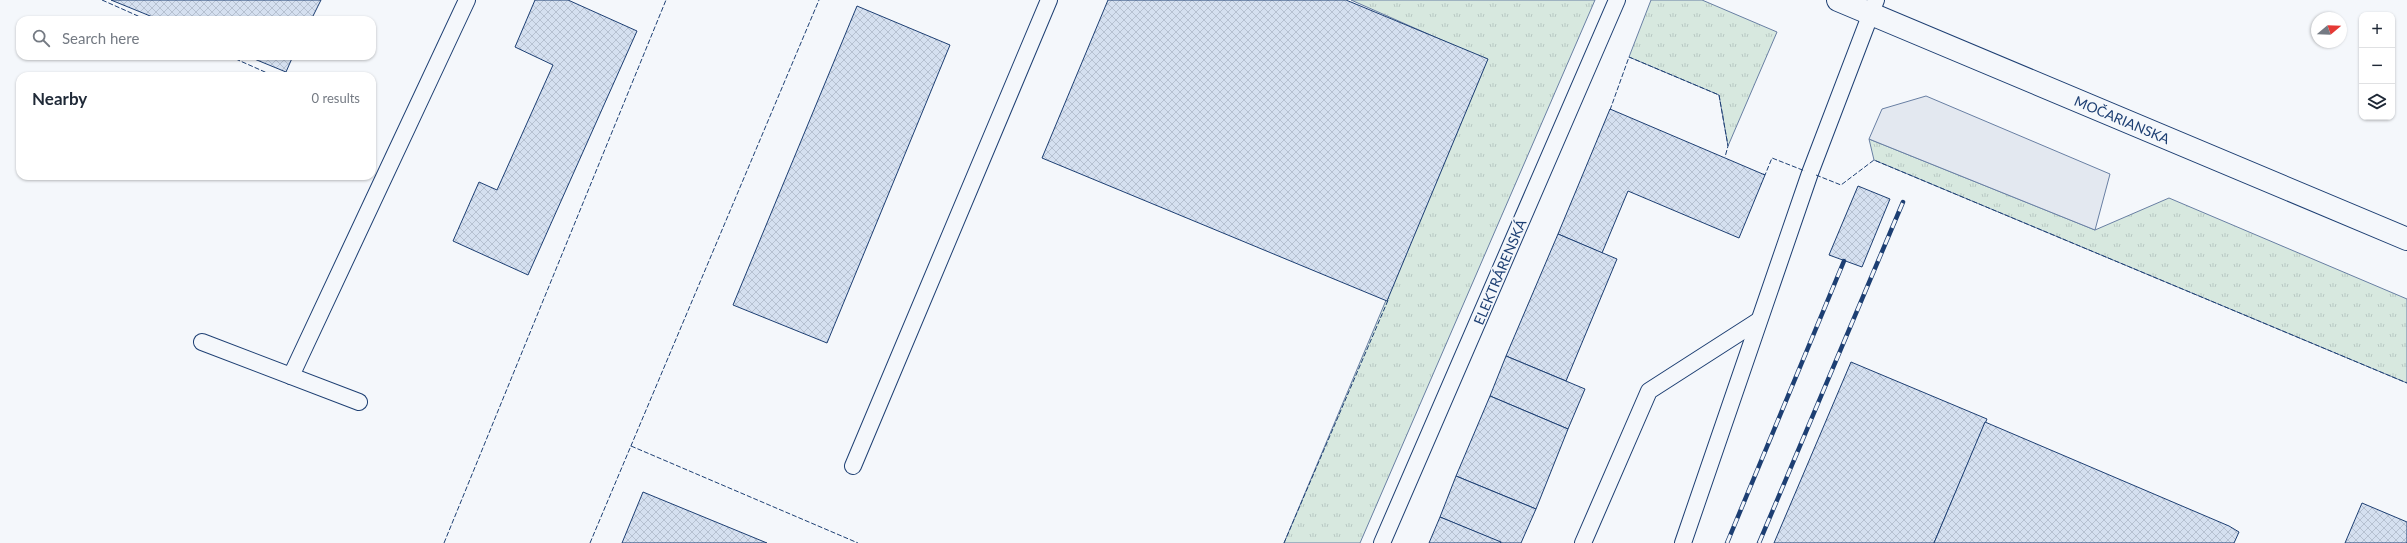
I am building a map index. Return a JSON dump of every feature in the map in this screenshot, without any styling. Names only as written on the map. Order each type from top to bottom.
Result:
[{"type":"main road","name":"MOČARIANSKA","points":[[1838,0],[1873,7],[2407,239]]},
{"type":"lane","points":[[291,376],[467,0]]},
{"type":"lane","points":[[853,466],[1049,0]]},
{"type":"lane","name":"ELEKTRÁRENSKÁ","points":[[1382,543],[1617,0]]},
{"type":"lane","points":[[1683,543],[1810,173],[1873,7]]},
{"type":"lane","points":[[1583,543],[1649,391],[1758,321]]},
{"type":"lane","points":[[202,342],[359,402]]},
{"type":"green space","points":[[1351,0],[1595,0],[1360,543],[1284,543],[1487,60]]},
{"type":"green space","points":[[1651,0],[1702,0],[1777,32],[1728,146],[1719,95],[1629,57]]},
{"type":"green space","points":[[1869,139],[2095,230],[2169,198],[2407,299],[2407,383],[1874,160]]},
{"type":"shaded area","points":[[1926,96],[2110,174],[2095,230],[1869,139],[1882,109]]},
{"type":"building","points":[[111,0],[321,0],[313,16],[150,16]]},
{"type":"building","points":[[535,0],[568,0],[637,31],[528,275],[453,241],[479,182],[497,190],[553,65],[515,47]]},
{"type":"building","points":[[1108,0],[1346,0],[1488,59],[1387,301],[1042,158]]},
{"type":"building","points":[[857,6],[950,45],[827,343],[733,305]]},
{"type":"building","points":[[257,60],[291,60],[286,72]]},
{"type":"building","points":[[1610,109],[1765,175],[1739,238],[1628,191],[1602,253],[1558,234]]},
{"type":"building","points":[[1858,186],[1890,199],[1862,267],[1829,255]]},
{"type":"building","points":[[1558,234],[1617,259],[1566,381],[1506,356]]},
{"type":"building","points":[[1506,356],[1585,389],[1568,429],[1490,396]]},
{"type":"building","points":[[1851,362],[1987,419],[1934,543],[1774,543]]},
{"type":"building","points":[[1490,396],[1568,429],[1536,509],[1456,476]]},
{"type":"building","points":[[1985,422],[2229,526],[2239,532],[2234,543],[1934,543]]},
{"type":"building","points":[[1456,476],[1536,509],[1521,543],[1502,543],[1440,517]]},
{"type":"building","points":[[643,492],[767,543],[622,543]]},
{"type":"building","points":[[2362,503],[2407,522],[2407,543],[2345,543]]},
{"type":"building","points":[[1440,517],[1501,542],[1429,543]]},
{"type":"railway","points":[[1759,543],[1903,202]]},
{"type":"railway","points":[[1727,543],[1844,261]]},
{"type":"fence","points":[[102,0],[138,16]]},
{"type":"fence","points":[[444,543],[666,0]]},
{"type":"fence","points":[[590,543],[819,0]]},
{"type":"fence","points":[[1610,110],[1629,57],[1719,95],[1728,146],[1725,157]]},
{"type":"fence","points":[[238,60],[265,72]]},
{"type":"fence","points":[[1763,174],[1765,175],[1772,158],[1805,171]]},
{"type":"fence","points":[[1816,175],[1841,185],[1874,160],[2407,383]]},
{"type":"fence","points":[[1284,543],[1389,298]]},
{"type":"fence","points":[[631,446],[858,543]]}]
